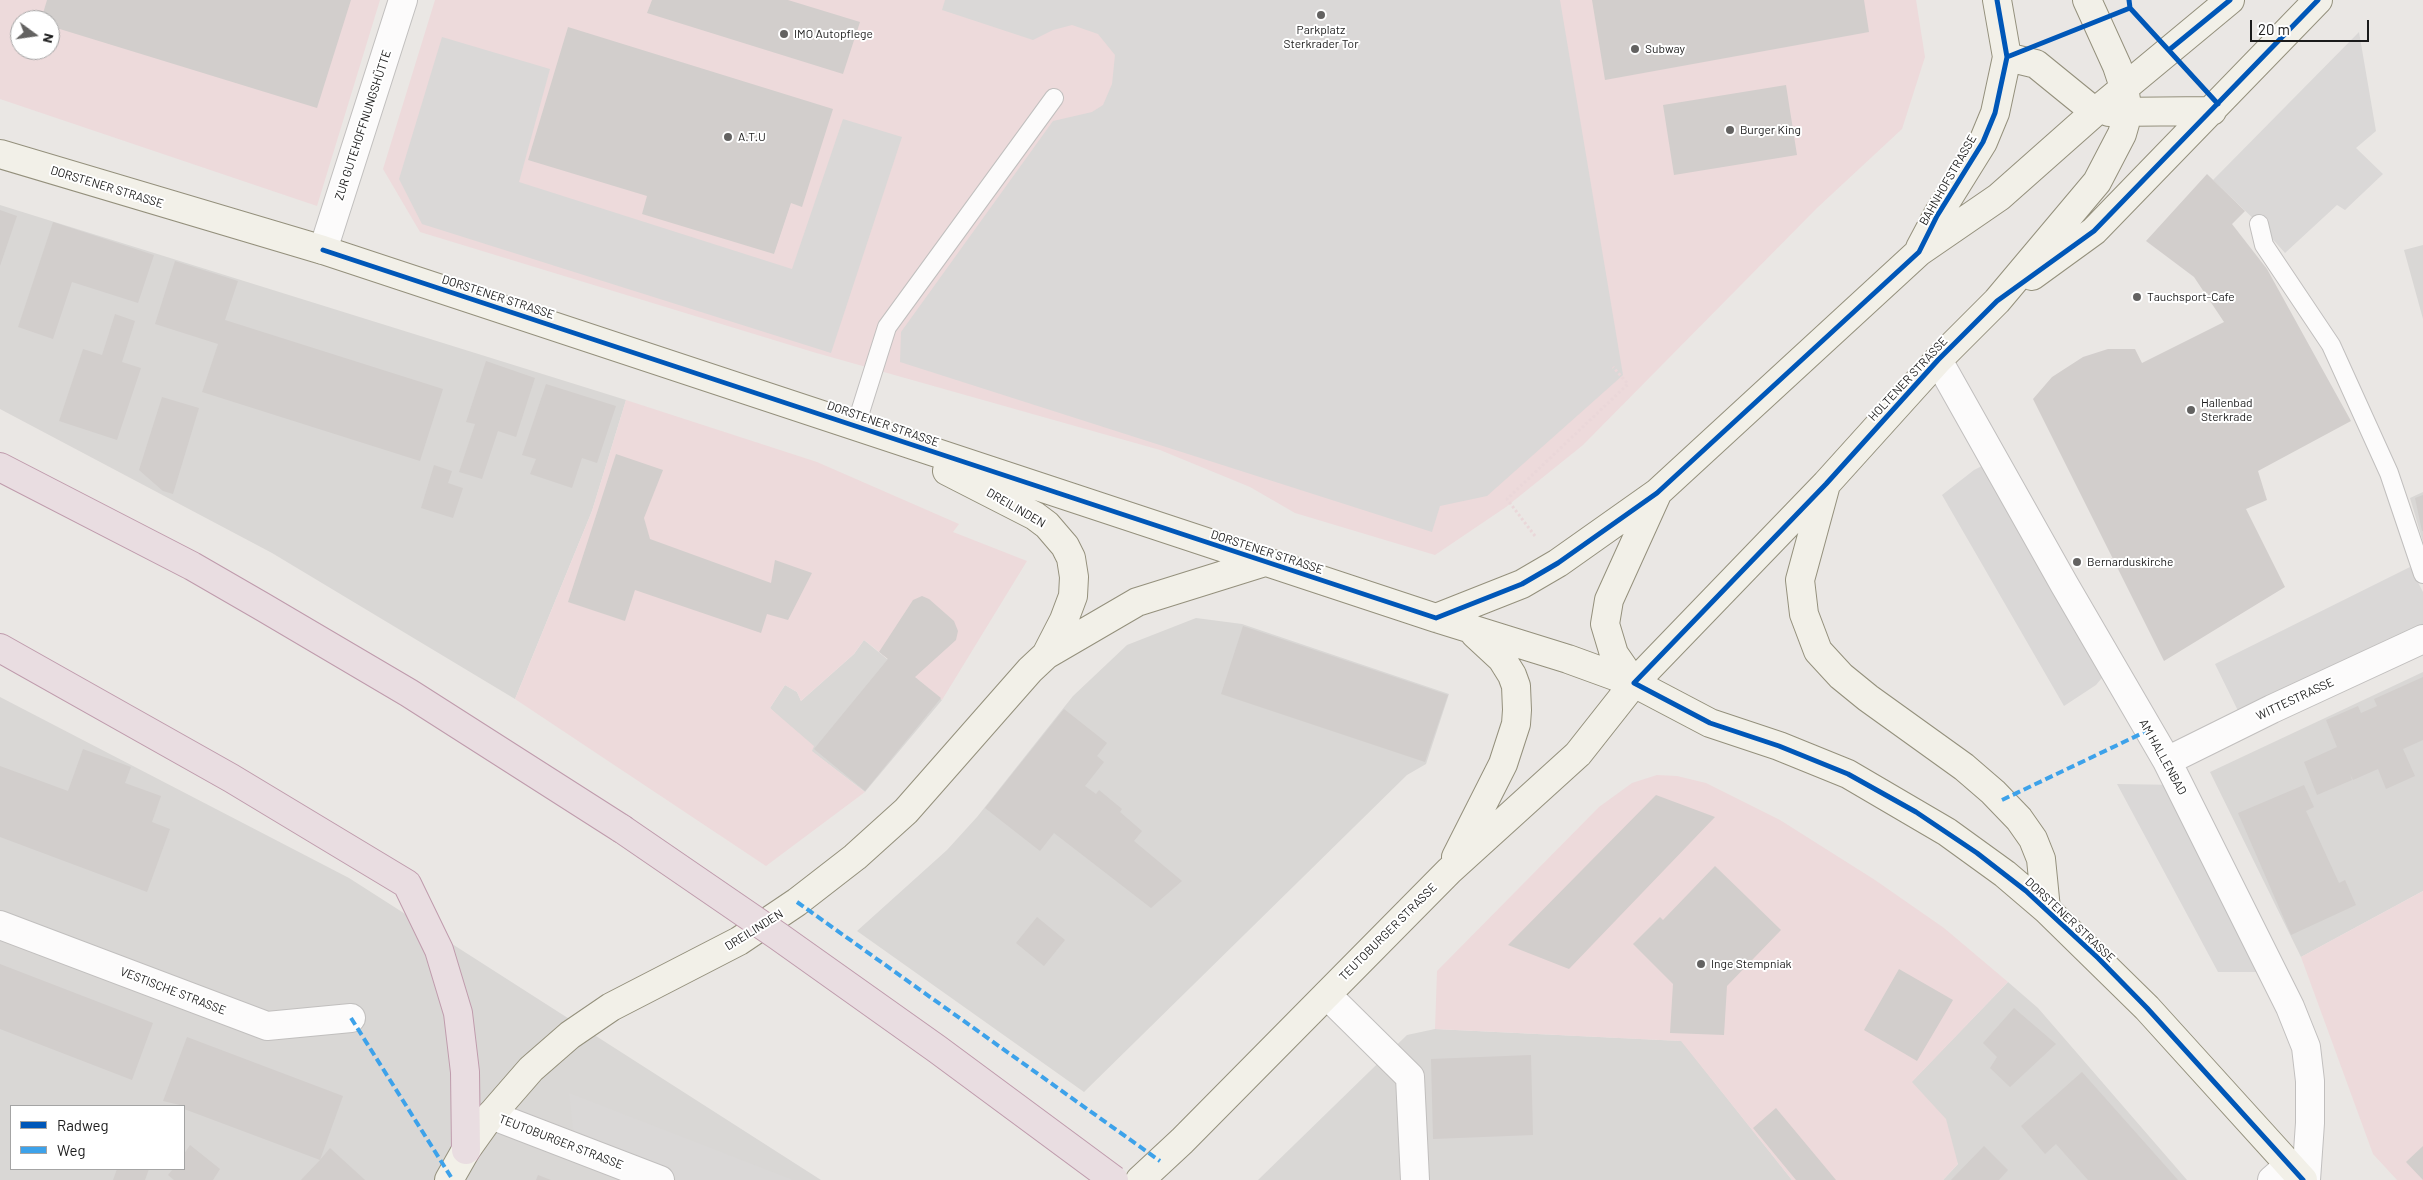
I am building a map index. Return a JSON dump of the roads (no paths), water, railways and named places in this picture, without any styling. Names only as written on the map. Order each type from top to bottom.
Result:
[{"type":"highway","points":[[0,467],[192,566],[263,607],[409,693],[622,829],[913,1032],[1114,1180]]},
{"type":"highway","points":[[0,648],[231,778],[406,884],[439,950],[458,1014],[465,1072],[466,1150]]},
{"type":"main road","name":"BAHNHOFSTRASSE","points":[[1918,252],[1937,216],[1983,142],[1995,114],[2007,57],[1997,0]]},
{"type":"main road","points":[[2087,0],[2113,57],[2126,100]]},
{"type":"main road","points":[[1436,618],[1522,584],[1558,563],[1657,492],[1918,252],[1998,197],[2095,112],[2126,100],[2230,0]]},
{"type":"main road","name":"HOLTENER STRASSE","points":[[1997,300],[2094,231],[2318,0]]},
{"type":"main road","points":[[2007,57],[2036,64],[2095,112]]},
{"type":"main road","points":[[2126,100],[2212,111]]},
{"type":"main road","name":"HOLTENER STRASSE","points":[[1634,683],[1826,484],[1938,360],[1997,300],[2097,182],[2122,134],[2126,100]]},
{"type":"main road","name":"DORSTENER STRASSE","points":[[0,154],[323,250],[1265,562],[1568,659],[1634,683],[1710,723],[1779,746],[1848,774],[1947,832],[2005,874],[2046,909],[2147,1008],[2292,1176]]},
{"type":"main road","name":"DREILINDEN","points":[[856,425],[1034,516],[1058,535],[1070,558],[1074,577],[1073,596],[1064,620],[1046,656]]},
{"type":"main road","points":[[1826,484],[1800,580],[1804,614],[1818,651],[1841,676],[1868,698],[1972,773],[2019,819],[2033,839],[2041,859],[2046,909]]},
{"type":"main road","points":[[1634,683],[1614,654],[1605,624],[1609,600],[1657,492]]},
{"type":"main road","name":"DREILINDEN","points":[[449,1180],[466,1150],[491,1115],[531,1069],[570,1035],[611,1007],[739,941],[797,902],[855,857],[906,811],[1030,670],[1046,656],[1137,602],[1265,562]]},
{"type":"main road","points":[[1449,871],[1503,764],[1516,724],[1516,686],[1512,675],[1502,658],[1470,629]]},
{"type":"main road","name":"TEUTOBURGER STRASSE","points":[[1140,1180],[1182,1142],[1449,871],[1578,754],[1634,683]]},
{"type":"street","name":"ZUR GUTEHOFFNUNGSHÜTTE","points":[[323,250],[403,0]]},
{"type":"street","name":"AM HALLENBAD","points":[[1938,360],[2064,584],[2168,762],[2290,1007],[2306,1047],[2310,1081],[2310,1123],[2292,1176]]},
{"type":"street","name":"WITTESTRASSE","points":[[2168,762],[2272,709],[2423,639]]},
{"type":"street","name":"VESTISCHE STRASSE","points":[[0,925],[267,1026],[351,1018]]},
{"type":"street","points":[[1327,995],[1410,1077],[1416,1180]]},
{"type":"street","name":"TEUTOBURGER STRASSE","points":[[491,1115],[660,1180]]},
{"type":"lane","points":[[856,425],[887,327],[1054,98]]},
{"type":"lane","points":[[2259,224],[2264,245],[2331,345],[2389,473],[2423,574]]},
{"type":"place","name":"Parkplatz Sterkrader Tor","points":[[1321,15]]},
{"type":"place","name":"IMO Autopflege","points":[[784,34]]},
{"type":"place","name":"Subway","points":[[1635,49]]},
{"type":"place","name":"Burger King","points":[[1730,130]]},
{"type":"place","name":"A.T.U","points":[[728,137]]},
{"type":"place","name":"Tauchsport-Cafe","points":[[2137,297]]},
{"type":"place","name":"Hallenbad Sterkrade","points":[[2191,410]]},
{"type":"place","name":"Bernarduskirche","points":[[2077,562]]},
{"type":"place","name":"Inge Stempniak","points":[[1701,964]]}]
